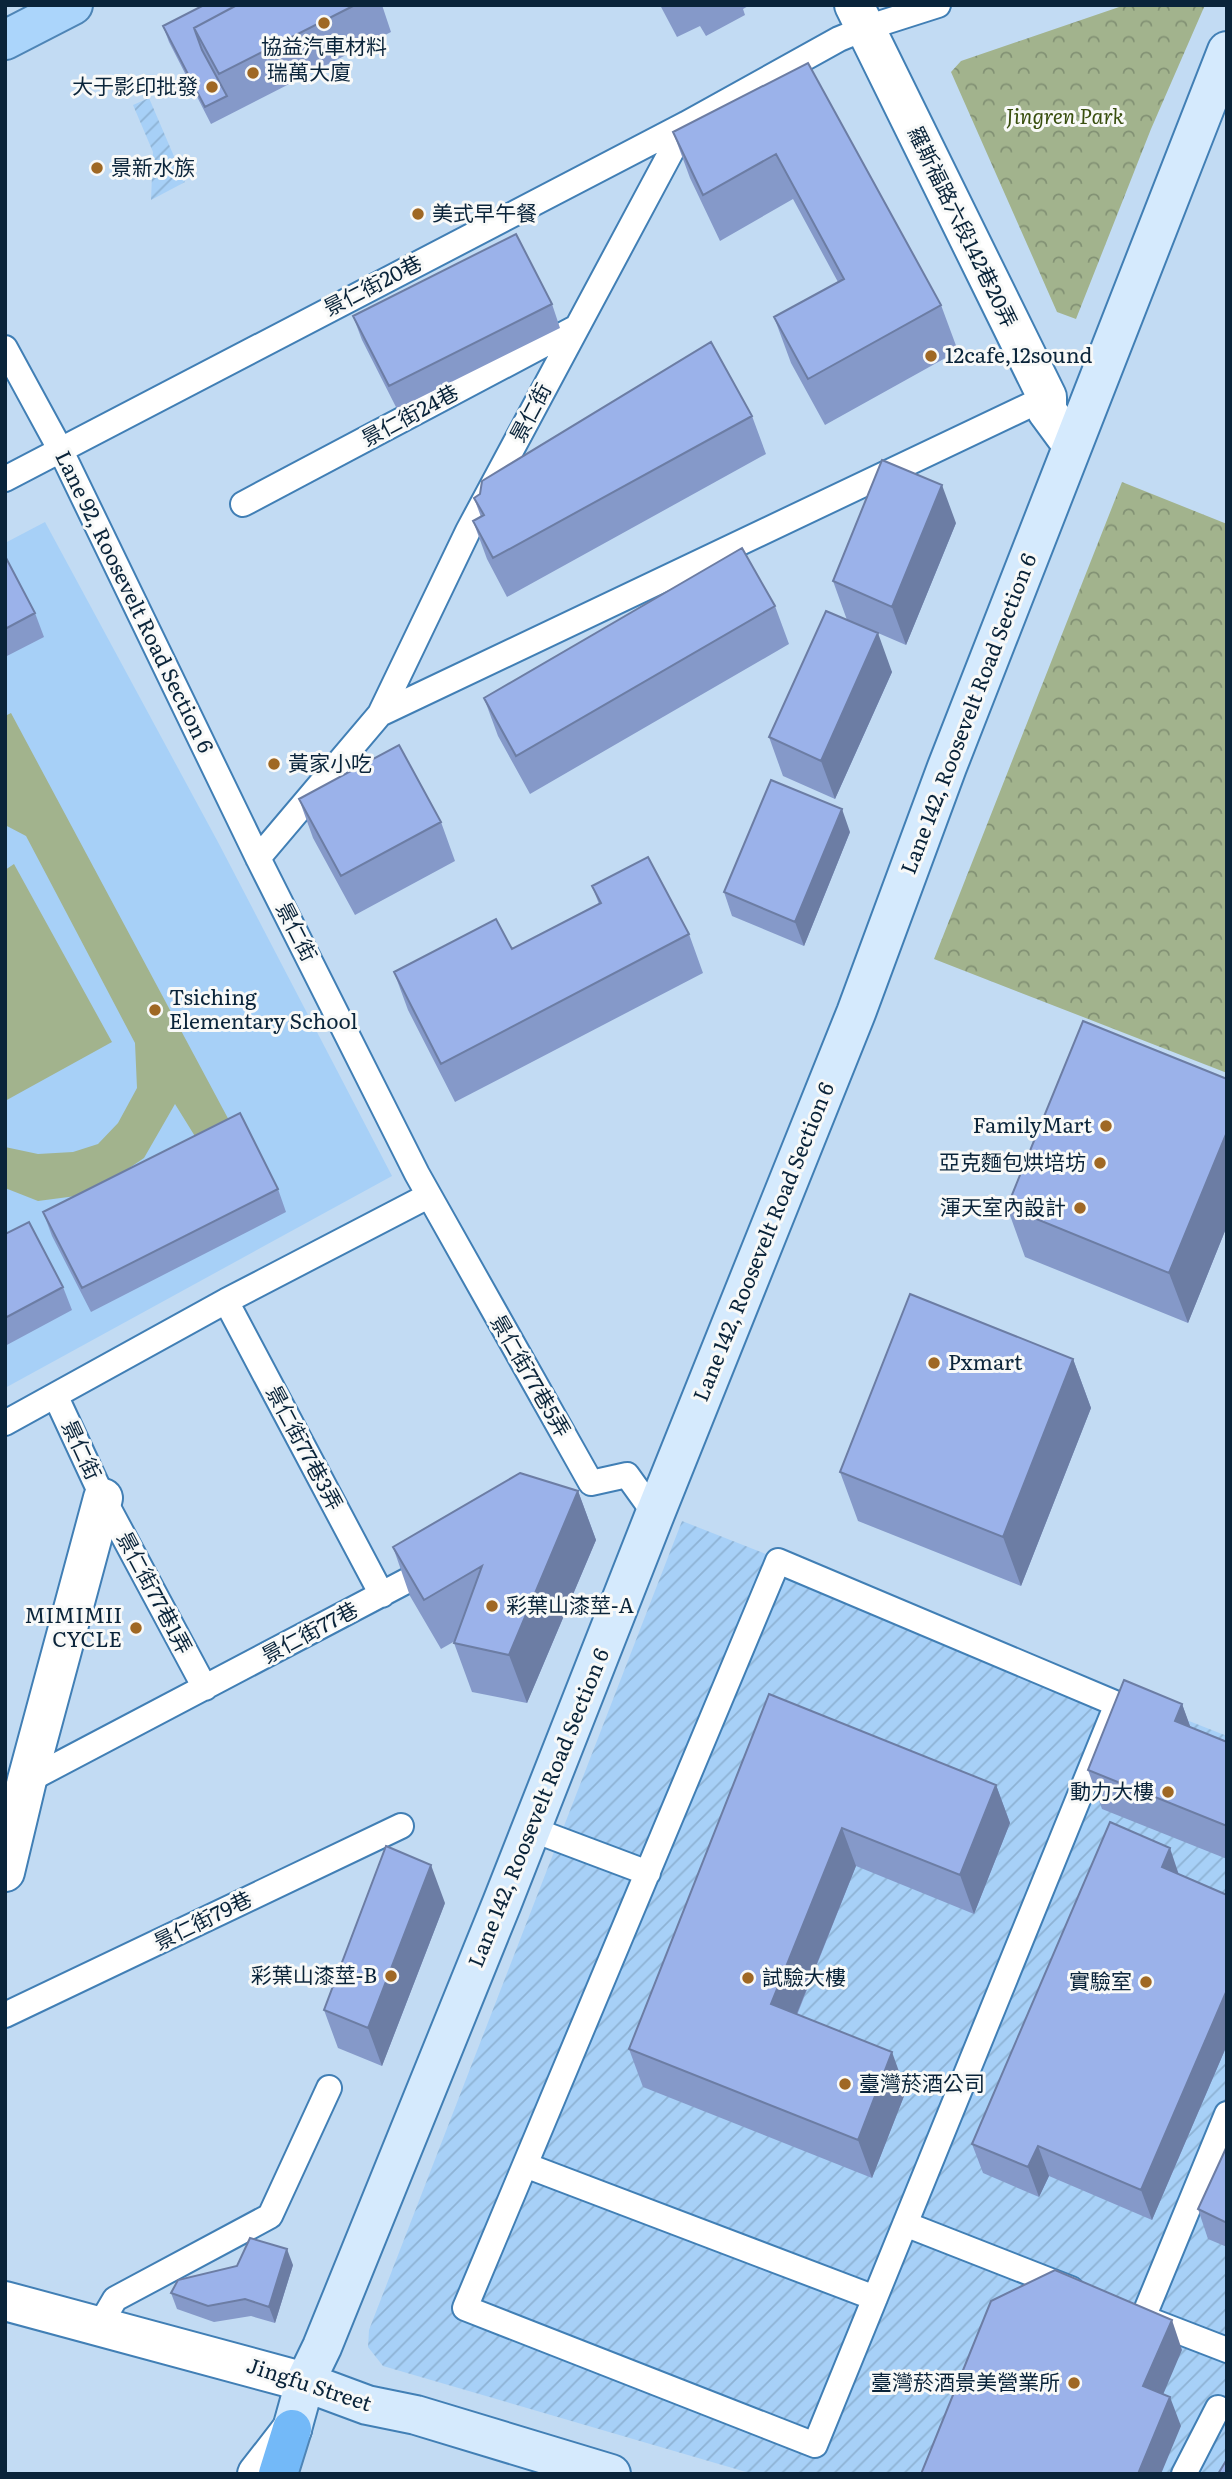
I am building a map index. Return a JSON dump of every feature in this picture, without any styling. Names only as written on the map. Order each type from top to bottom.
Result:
[{"type":"highway","points":[[278,2474],[292,2430]]},
{"type":"main road","points":[[5,40],[73,5]]},
{"type":"street","name":"羅斯福路六段142巷20弄","points":[[860,16],[1047,397],[1047,411],[1072,445]]},
{"type":"street","name":"Lane 142, Roosevelt Road Section 6","points":[[295,2474],[292,2430],[305,2382],[322,2347],[531,1829],[654,1514],[856,1013],[947,767],[1227,51]]},
{"type":"street","name":"景仁街","points":[[5,1872],[16,1786],[103,1498]]},
{"type":"street","name":"Jingfu Street","points":[[5,2301],[305,2382],[367,2406],[416,2415],[611,2474]]},
{"type":"street","name":"Lane 142, Roosevelt Road Section 6","points":[[257,2474],[292,2430]]},
{"type":"lane","points":[[686,124],[839,39],[860,16],[938,5]]},
{"type":"lane","name":"景仁街","points":[[103,1498],[56,1397],[226,1301],[428,1196],[258,858],[380,714],[468,531],[686,124]]},
{"type":"lane","name":"景仁街20巷","points":[[5,479],[686,124]]},
{"type":"lane","name":"景仁街24巷","points":[[243,505],[577,327]]},
{"type":"lane","name":"Lane 92, Roosevelt Road Section 6","points":[[5,348],[60,449],[258,858]]},
{"type":"lane","points":[[380,714],[1047,397]]},
{"type":"lane","name":"景仁街77巷5弄","points":[[428,1196],[591,1483]]},
{"type":"lane","name":"景仁街77巷3弄","points":[[226,1301],[382,1595]]},
{"type":"lane","points":[[5,1423],[56,1397]]},
{"type":"lane","points":[[566,1496],[591,1483],[627,1475],[654,1514]]},
{"type":"lane","name":"景仁街77巷1弄","points":[[103,1498],[205,1688]]},
{"type":"lane","name":"景仁街77巷","points":[[16,1786],[456,1556]]},
{"type":"lane","points":[[1117,1704],[815,2445],[465,2308],[778,1561],[1142,1714]]},
{"type":"lane","name":"景仁街79巷","points":[[5,2015],[401,1826]]},
{"type":"lane","points":[[531,1829],[648,1872]]},
{"type":"lane","points":[[98,2328],[115,2299],[270,2216],[329,2088]]},
{"type":"lane","points":[[1143,2318],[1227,2115]]},
{"type":"lane","points":[[525,2165],[875,2298]]},
{"type":"lane","points":[[905,2224],[1093,2298]]},
{"type":"lane","points":[[1118,2308],[1227,2350]]},
{"type":"lane","points":[[1184,2474],[1218,2407]]},
{"type":"shaded area","points":[[149,98],[185,182],[151,200],[153,152],[133,105]]},
{"type":"shaded area","name":"Tsiching Elementary School","points":[[45,522],[219,844],[392,1176],[5,1388],[5,543]]},
{"type":"shaded area","name":"臺灣菸酒公司","points":[[682,1521],[1227,1736],[1227,2474],[753,2474],[383,2366],[368,2347],[369,2330]]},
{"type":"green space","name":"Jingren Park","points":[[1125,5],[1205,5],[1151,129],[1076,319],[1057,312],[951,72],[961,61]]},
{"type":"green space","points":[[1122,482],[1227,524],[1227,1073],[934,959]]},
{"type":"green space","points":[[11,713],[231,1124],[201,1146],[175,1104],[144,1158],[113,1179],[76,1196],[38,1201],[5,1188],[5,1147],[38,1154],[73,1152],[98,1144],[118,1123],[137,1088],[135,1043],[26,836],[5,825],[5,716]]},
{"type":"green space","points":[[14,864],[112,1042],[5,1101],[5,870]]},
{"type":"building","points":[[204,5],[237,5],[194,28],[202,50],[227,96],[205,107],[163,26]]},
{"type":"building","points":[[237,5],[355,5],[219,74],[194,28]]},
{"type":"building","points":[[808,63],[941,305],[808,379],[774,317],[844,279],[776,154],[703,195],[673,132]]},
{"type":"building","points":[[516,234],[552,304],[389,386],[353,316]]},
{"type":"building","points":[[711,342],[752,416],[493,558],[473,521],[484,515],[474,498],[480,494],[482,481]]},
{"type":"building","points":[[882,460],[942,485],[892,607],[833,581]]},
{"type":"building","points":[[742,548],[775,606],[516,756],[484,698]]},
{"type":"building","points":[[5,556],[35,613],[5,629]]},
{"type":"building","points":[[826,611],[878,633],[821,761],[769,737]]},
{"type":"building","points":[[399,745],[441,822],[341,876],[299,799]]},
{"type":"building","points":[[771,780],[842,809],[795,922],[724,892]]},
{"type":"building","points":[[648,857],[689,934],[441,1064],[394,972],[496,919],[512,949],[601,903],[592,886]]},
{"type":"building","points":[[1083,1021],[1227,1079],[1227,1132],[1169,1273],[1007,1207]]},
{"type":"building","points":[[240,1113],[278,1189],[82,1288],[43,1212]]},
{"type":"building","points":[[29,1222],[63,1287],[5,1318],[5,1234]]},
{"type":"building","points":[[910,1294],[1073,1359],[1003,1537],[840,1472]]},
{"type":"building","points":[[520,1473],[578,1491],[509,1655],[454,1643],[482,1566],[424,1600],[393,1547]]},
{"type":"building","points":[[1124,1680],[1182,1704],[1175,1721],[1227,1742],[1227,1826],[1088,1770]]},
{"type":"building","name":"試驗大樓","points":[[769,1694],[996,1785],[960,1875],[842,1828],[771,2004],[892,2052],[858,2140],[629,2049]]},
{"type":"building","name":"實驗室","points":[[1110,1822],[1170,1848],[1162,1867],[1227,1895],[1227,1990],[1141,2190],[1038,2146],[1028,2167],[972,2144]]},
{"type":"building","points":[[386,1846],[431,1865],[368,2028],[324,2010]]},
{"type":"building","points":[[1227,2146],[1227,2223],[1198,2209]]},
{"type":"building","points":[[250,2238],[287,2249],[269,2307],[245,2299],[208,2306],[171,2293],[178,2280],[237,2266]]},
{"type":"building","name":"臺灣菸酒景美營業所","points":[[1055,2270],[1172,2320],[1143,2386],[1170,2397],[1138,2474],[921,2474],[991,2301]]},
{"type":"building","points":[[1227,2459],[1227,2474],[1218,2474]]},
{"type":"place","name":"協益汽車材料","points":[[324,23]]},
{"type":"place","name":"瑞萬大廈","points":[[253,73]]},
{"type":"place","name":"大于影印批發","points":[[212,87]]},
{"type":"place","name":"景新水族","points":[[97,168]]},
{"type":"place","name":"美式早午餐","points":[[418,214]]},
{"type":"place","name":"12cafe,12sound","points":[[931,356]]},
{"type":"place","name":"黃家小吃","points":[[274,764]]},
{"type":"place","name":"Tsiching Elementary School","points":[[155,1010]]},
{"type":"place","name":"FamilyMart","points":[[1106,1126]]},
{"type":"place","name":"亞克麵包烘培坊","points":[[1100,1163]]},
{"type":"place","name":"渾天室內設計","points":[[1080,1208]]},
{"type":"place","name":"Pxmart","points":[[934,1363]]},
{"type":"place","name":"彩葉山漆莖-A","points":[[492,1606]]},
{"type":"place","name":"MIMIMII CYCLE","points":[[136,1628]]},
{"type":"place","name":"動力大樓","points":[[1168,1792]]},
{"type":"place","name":"彩葉山漆莖-B","points":[[391,1976]]},
{"type":"place","name":"試驗大樓","points":[[748,1978]]},
{"type":"place","name":"實驗室","points":[[1146,1982]]},
{"type":"place","name":"臺灣菸酒公司","points":[[845,2084]]},
{"type":"place","name":"臺灣菸酒景美營業所","points":[[1074,2383]]}]
